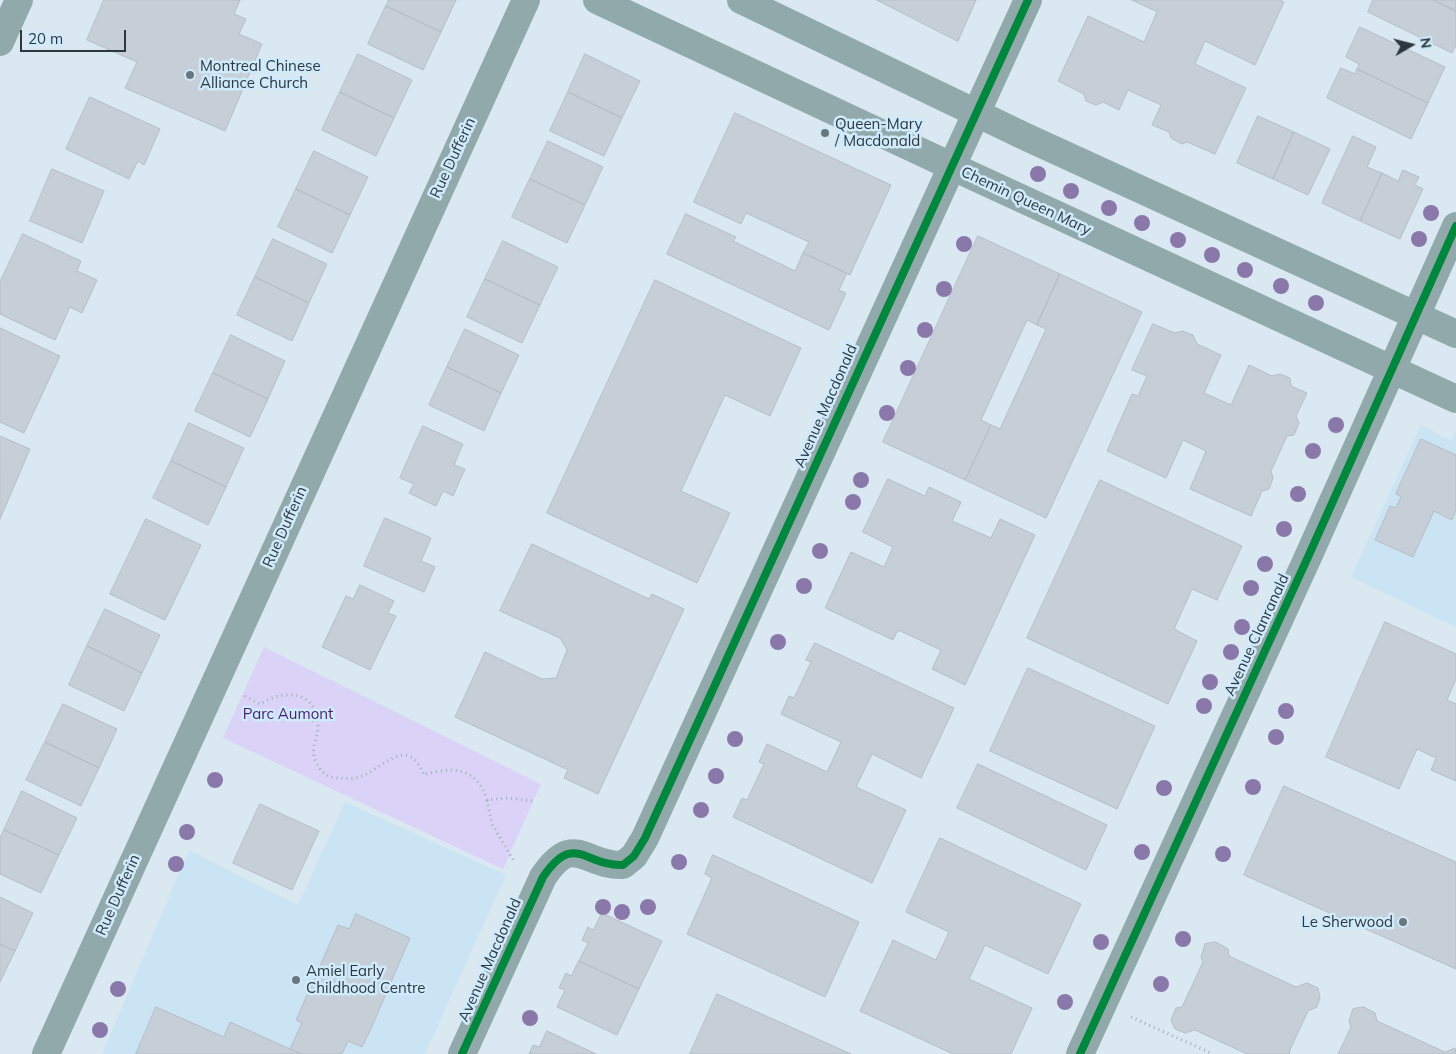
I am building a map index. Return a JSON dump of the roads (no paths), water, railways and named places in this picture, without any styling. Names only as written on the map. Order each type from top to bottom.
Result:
[{"type":"street","points":[[0,42],[19,0]]},
{"type":"street","name":"Rue Dufferin","points":[[46,1054],[526,0]]},
{"type":"street","name":"Chemin Queen Mary","points":[[597,0],[1456,399]]},
{"type":"street","points":[[741,0],[1024,136],[1456,334]]},
{"type":"street","name":"Avenue Macdonald","points":[[462,1054],[543,876],[555,860],[569,854],[582,854],[614,865],[629,862],[639,849],[1028,0]]},
{"type":"street","name":"Avenue Clanranald","points":[[1080,1054],[1456,226]]},
{"type":"place","name":"Montreal Chinese Alliance Church","points":[[190,75]]},
{"type":"place","name":"Queen-Mary / Macdonald","points":[[825,133]]},
{"type":"place","name":"Le Sherwood","points":[[1403,922]]},
{"type":"place","name":"Amiel Early Childhood Centre","points":[[296,980]]},
{"type":"park label","name":"Parc Aumont","points":[[288,714]]}]
